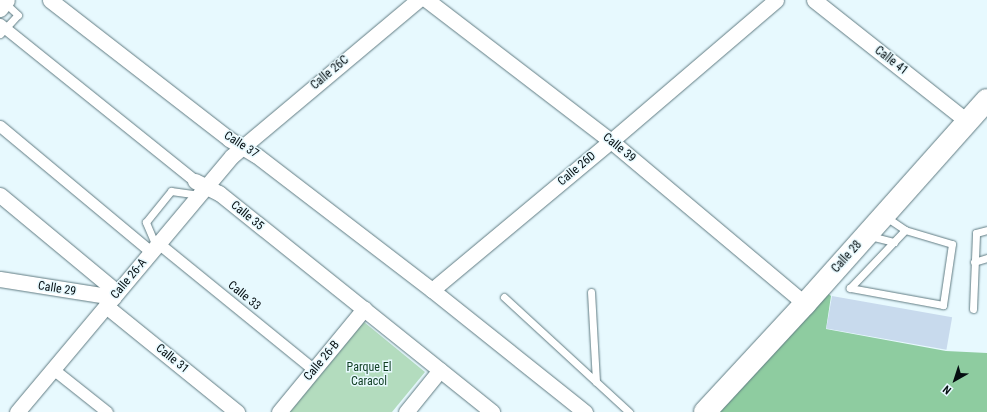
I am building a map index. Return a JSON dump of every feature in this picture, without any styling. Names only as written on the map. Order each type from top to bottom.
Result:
[{"type":"main road","name":"Calle 28","points":[[705,412],[805,304],[987,100]]},
{"type":"street","name":"Calle 37","points":[[50,0],[229,139],[256,155],[432,290],[585,412]]},
{"type":"street","name":"Calle 26C","points":[[243,147],[418,0]]},
{"type":"street","name":"Calle 39","points":[[427,0],[611,141],[805,304]]},
{"type":"street","name":"Calle 26D","points":[[432,290],[611,141],[776,0]]},
{"type":"street","name":"Calle 41","points":[[814,0],[968,122]]},
{"type":"street","name":"Calle 35","points":[[2,29],[200,188],[219,193],[492,412]]},
{"type":"street","name":"Calle 33","points":[[0,126],[314,370]]},
{"type":"street","name":"Calle 26-A","points":[[17,412],[155,247],[200,188],[243,147]]},
{"type":"street","name":"Calle 31","points":[[0,195],[237,412]]},
{"type":"street","name":"Calle 29","points":[[0,279],[112,299]]},
{"type":"street","name":"Calle 26-B","points":[[279,412],[364,309]]},
{"type":"street","points":[[53,369],[107,412]]},
{"type":"street","points":[[406,412],[440,370]]},
{"type":"lane","points":[[2,29],[18,15],[4,4]]},
{"type":"lane","points":[[155,247],[146,222],[171,191],[200,188]]},
{"type":"lane","points":[[884,216],[905,230],[952,244],[943,305],[850,288],[905,230]]},
{"type":"lane","points":[[973,309],[976,234],[987,230]]},
{"type":"lane","points":[[866,235],[894,242]]},
{"type":"lane","points":[[974,262],[987,258]]},
{"type":"lane","points":[[591,292],[596,382]]},
{"type":"lane","points":[[504,297],[628,412]]},
{"type":"green space","points":[[826,291],[831,296],[826,329],[946,351],[987,353],[987,412],[717,412]]},
{"type":"green space","name":"Parque El Caracol","points":[[364,322],[425,372],[392,412],[290,412]]},
{"type":"building","points":[[832,296],[952,317],[946,350],[826,328]]}]
